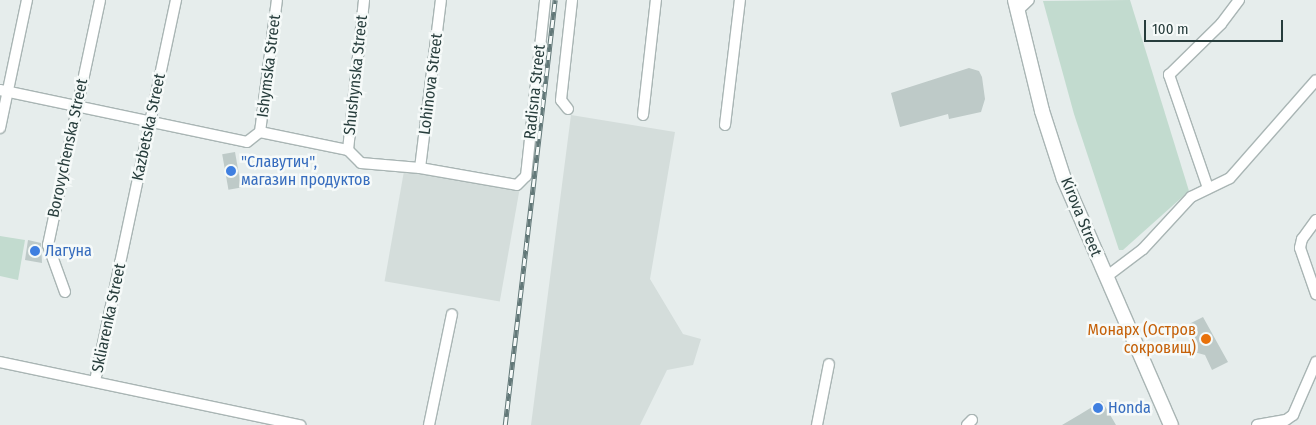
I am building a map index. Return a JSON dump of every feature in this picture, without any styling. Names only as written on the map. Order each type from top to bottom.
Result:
[{"type":"main road","name":"Kirova Street","points":[[1016,6],[1042,111],[1064,179],[1171,425]]},
{"type":"street","points":[[0,128],[4,91],[27,0]]},
{"type":"street","name":"Borovychenska Street","points":[[65,292],[48,245],[100,0]]},
{"type":"street","name":"Kazbetska Street","points":[[123,254],[149,120],[176,0]]},
{"type":"street","name":"Ishymska Street","points":[[260,132],[277,0]]},
{"type":"street","name":"Shushynska Street","points":[[348,150],[364,0]]},
{"type":"street","name":"Lohinova Street","points":[[420,168],[441,0]]},
{"type":"street","name":"Radisna Street","points":[[420,168],[522,182],[526,176],[545,0]]},
{"type":"street","name":"Radisna Street","points":[[568,109],[561,100],[572,0]]},
{"type":"street","points":[[643,115],[656,0]]},
{"type":"street","points":[[725,125],[740,0]]},
{"type":"street","points":[[1016,6],[1029,0]]},
{"type":"street","points":[[1208,188],[1169,75],[1221,24],[1239,0]]},
{"type":"street","points":[[1106,278],[1143,249],[1191,197],[1230,178],[1316,80]]},
{"type":"street","points":[[4,91],[247,142],[260,132],[348,150],[361,163],[420,168]]},
{"type":"street","points":[[1316,220],[1302,239],[1300,248],[1316,294]]},
{"type":"street","name":"Skliarenka Street","points":[[95,381],[123,254]]},
{"type":"street","points":[[428,425],[452,314]]},
{"type":"street","points":[[0,362],[300,425]]},
{"type":"street","points":[[1257,425],[1286,420],[1293,414],[1316,362]]},
{"type":"street","points":[[817,425],[830,364]]},
{"type":"shaded area","points":[[571,115],[675,132],[650,279],[683,334],[701,339],[693,365],[667,370],[640,425],[531,425]]},
{"type":"shaded area","points":[[404,171],[519,191],[500,302],[385,281]]},
{"type":"green space","points":[[1130,0],[1189,191],[1123,250],[1119,250],[1074,114],[1043,1]]},
{"type":"green space","points":[[0,236],[25,240],[18,280],[0,276]]},
{"type":"building","points":[[969,68],[979,71],[982,77],[985,99],[981,112],[949,119],[948,114],[900,127],[891,93]]},
{"type":"building","name":"\"Славутич\", магазин продуктов","points":[[235,152],[241,187],[228,190],[222,154]]},
{"type":"building","name":"Лагуна","points":[[28,240],[41,243],[42,263],[25,260]]},
{"type":"building","name":"Монарх (Остров сокровищ)","points":[[1203,317],[1228,362],[1212,370],[1205,355],[1194,352],[1196,344],[1187,325]]},
{"type":"building","name":"Honda","points":[[1102,401],[1116,425],[1062,425],[1079,415]]},
{"type":"railway","points":[[505,425],[555,0]]},
{"type":"place","name":"\"Славутич\", магазин продуктов","points":[[231,171]]},
{"type":"place","name":"Лагуна","points":[[35,251]]},
{"type":"place","name":"Монарх (Остров сокровищ)","points":[[1206,339]]},
{"type":"place","name":"Honda","points":[[1098,408]]}]
